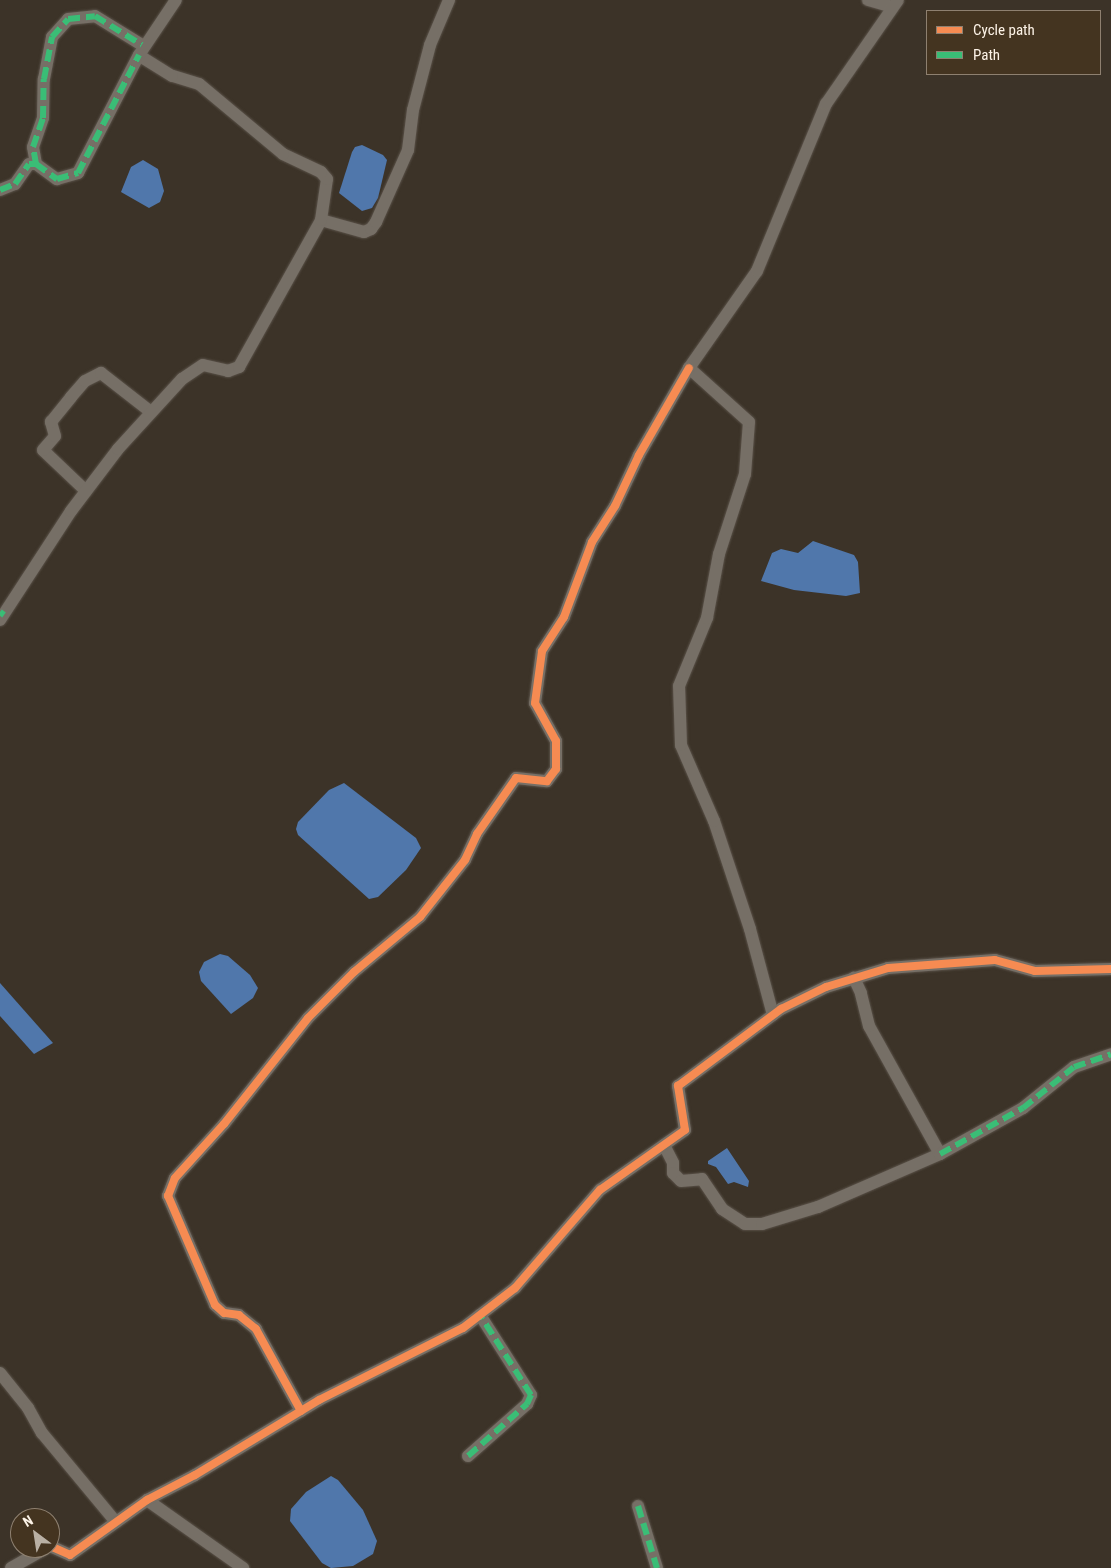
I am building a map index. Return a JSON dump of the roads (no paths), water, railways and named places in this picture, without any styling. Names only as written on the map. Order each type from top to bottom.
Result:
[{"type":"street","points":[[0,190],[12,187],[29,164],[36,164],[57,178],[78,173],[140,50],[176,0]]},
{"type":"street","points":[[322,220],[364,232],[371,229],[376,222],[408,150],[413,110],[430,45],[449,0]]},
{"type":"street","points":[[301,1411],[256,1329],[239,1316],[224,1313],[215,1305],[168,1196],[175,1178],[224,1124],[308,1018],[354,972],[420,916],[465,860],[477,834],[516,778],[547,781],[556,769],[556,741],[536,702],[542,651],[564,617],[592,542],[615,506],[639,455],[689,368],[757,271],[826,104],[895,3],[868,0]]},
{"type":"street","points":[[1,616],[86,491],[151,412],[182,379],[203,366],[228,371],[239,367],[322,220],[326,179],[321,172],[283,154],[199,84],[172,76],[95,16],[68,20],[52,37],[43,94],[44,118],[33,147],[36,164]]},
{"type":"street","points":[[689,368],[749,422],[745,474],[719,554],[706,618],[679,686],[681,745],[714,821],[750,929],[773,1015]]},
{"type":"street","points":[[86,491],[43,450],[55,436],[51,422],[71,397],[85,381],[101,373],[151,412]]},
{"type":"street","points":[[60,1550],[70,1555],[147,1500],[301,1411],[463,1328],[480,1316],[515,1288],[600,1190],[685,1130],[678,1086],[773,1015],[826,987],[888,968],[943,962],[995,960],[1034,971],[1111,969]]},
{"type":"street","points":[[854,978],[862,993],[869,1026],[940,1154]]},
{"type":"street","points":[[664,1145],[673,1163],[673,1173],[681,1180],[702,1179],[722,1208],[745,1224],[762,1224],[818,1207],[940,1154],[1023,1108],[1074,1067],[1111,1054]]},
{"type":"street","points":[[468,1456],[527,1404],[531,1395],[480,1316]]},
{"type":"street","points":[[0,1373],[28,1408],[42,1433],[116,1522]]},
{"type":"street","points":[[147,1500],[242,1568]]},
{"type":"street","points":[[638,1506],[658,1568]]},
{"type":"street","points":[[11,1568],[28,1558]]},
{"type":"water","points":[[362,145],[383,155],[387,160],[378,198],[372,208],[362,211],[339,193],[352,152],[355,147]]},
{"type":"water","points":[[143,160],[158,169],[164,191],[160,202],[149,208],[121,192],[131,167]]},
{"type":"water","points":[[813,541],[854,555],[858,562],[860,593],[846,596],[794,590],[761,581],[772,553],[781,549],[798,553]]},
{"type":"water","points":[[344,783],[416,838],[421,848],[406,870],[378,897],[369,899],[298,835],[296,829],[298,822],[329,790]]},
{"type":"water","points":[[220,954],[228,956],[250,975],[258,988],[253,998],[231,1014],[201,981],[199,972],[204,962]]},
{"type":"water","points":[[0,983],[53,1043],[34,1054],[0,1016]]},
{"type":"water","points":[[727,1148],[749,1181],[748,1187],[734,1182],[728,1184],[716,1167],[708,1164],[708,1161]]},
{"type":"water","points":[[331,1476],[338,1480],[363,1510],[377,1541],[373,1554],[353,1566],[331,1568],[322,1563],[290,1521],[291,1509],[306,1492]]}]
